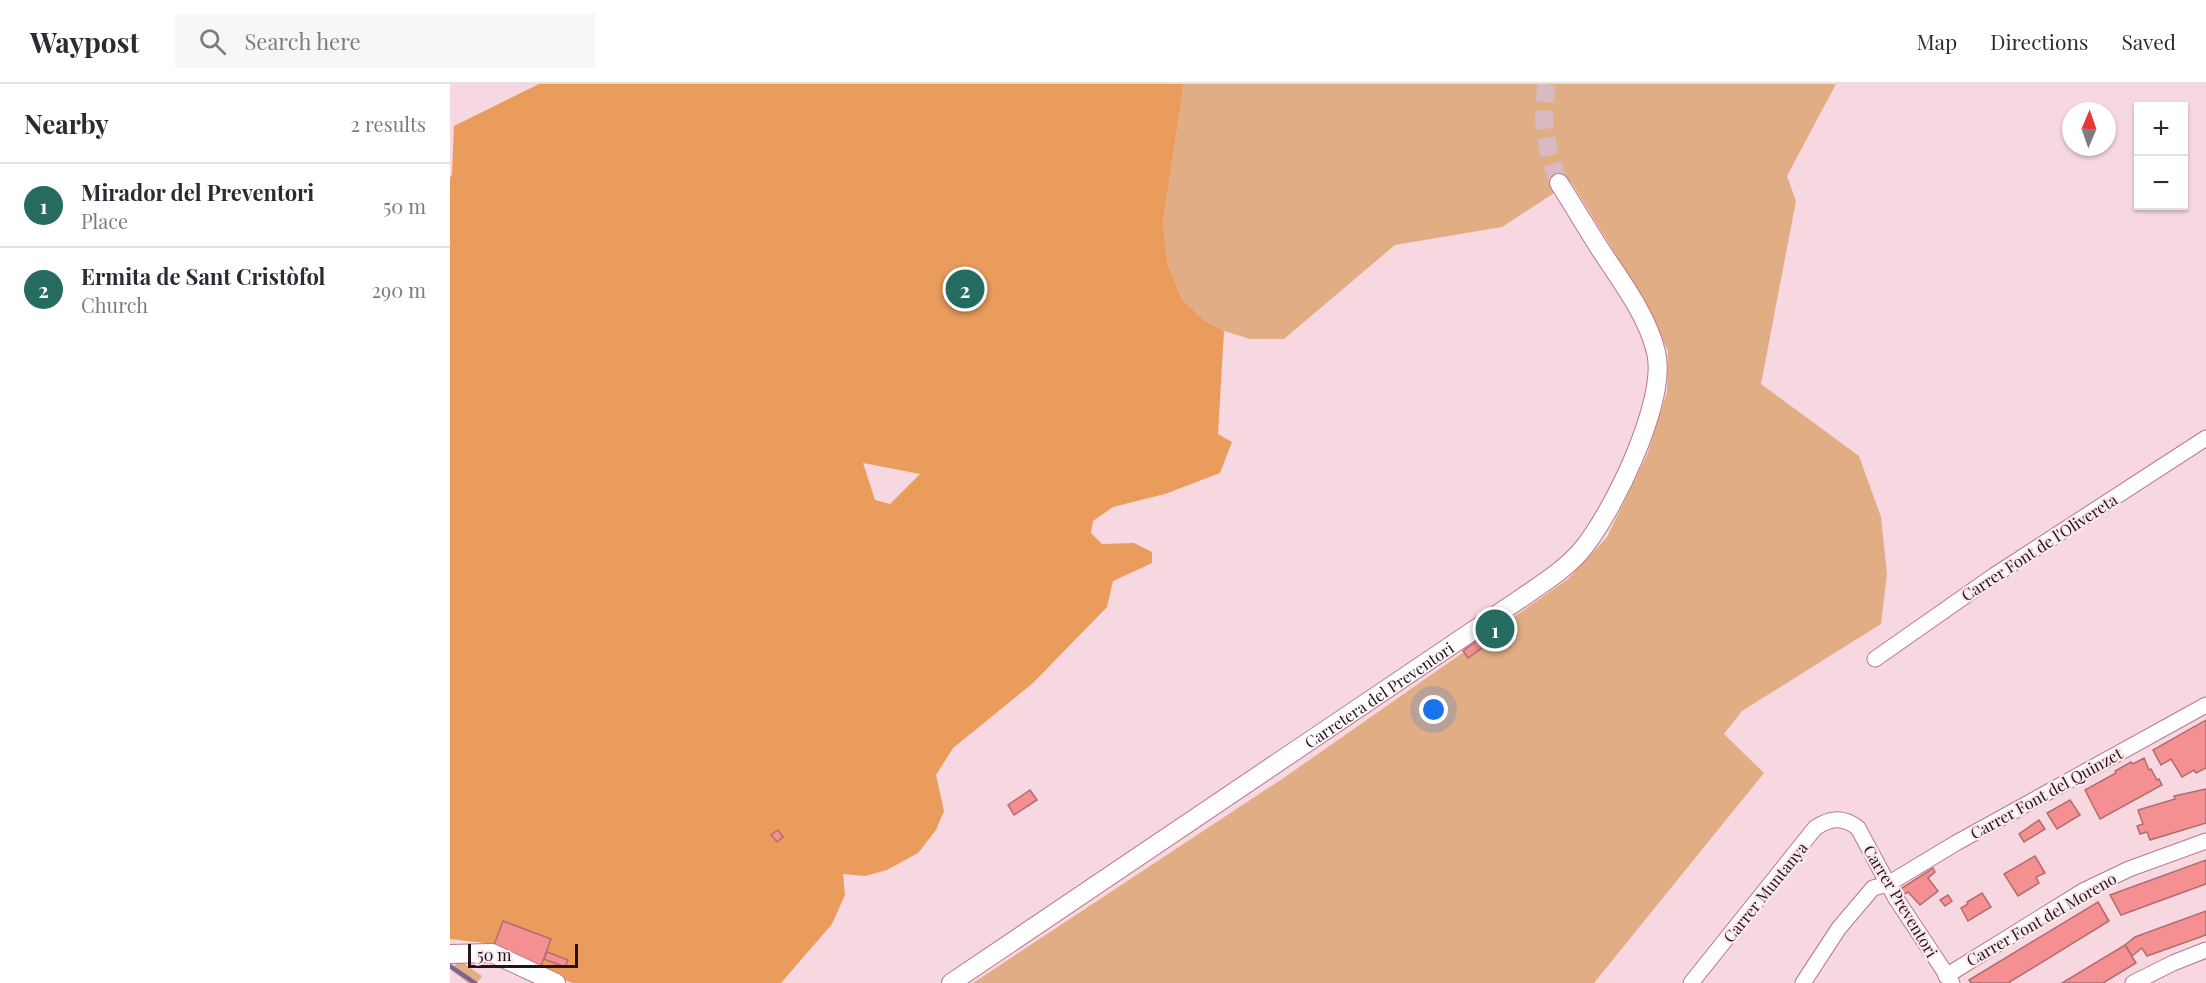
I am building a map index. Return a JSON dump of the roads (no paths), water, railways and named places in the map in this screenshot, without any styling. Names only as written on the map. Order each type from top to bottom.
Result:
[{"type":"street","name":"Carretera del Preventori","points":[[951,983],[1523,597],[1563,568],[1586,544],[1614,497],[1647,427],[1657,390],[1658,364],[1642,316],[1559,183]]},
{"type":"street","name":"Carrer Font de l'Olivereta","points":[[1875,659],[1995,575],[2206,438]]},
{"type":"street","name":"Carrer Font del Quinzet","points":[[1803,983],[1839,928],[1874,888],[1888,884],[1956,843],[2206,705]]},
{"type":"street","name":"Carrer Muntanya","points":[[1691,983],[1815,828],[1832,819],[1849,821]]},
{"type":"street","name":"Carrer Preventori","points":[[1849,821],[1858,828],[1888,884],[1949,979]]},
{"type":"street","name":"Carrer Font del Moreno","points":[[1949,979],[2084,891],[2136,866],[2206,841]]},
{"type":"street","points":[[2133,983],[2206,950]]},
{"type":"street","points":[[450,954],[492,953],[556,983]]},
{"type":"waterway","points":[[450,966],[475,983]]},
{"type":"tunnel","points":[[1547,84],[1544,122],[1551,159],[1559,183]]},
{"type":"place","name":"Ermita de Sant Cristòfol","points":[[965,289]]},
{"type":"place","name":"Mirador del Preventori","points":[[1495,629]]}]
